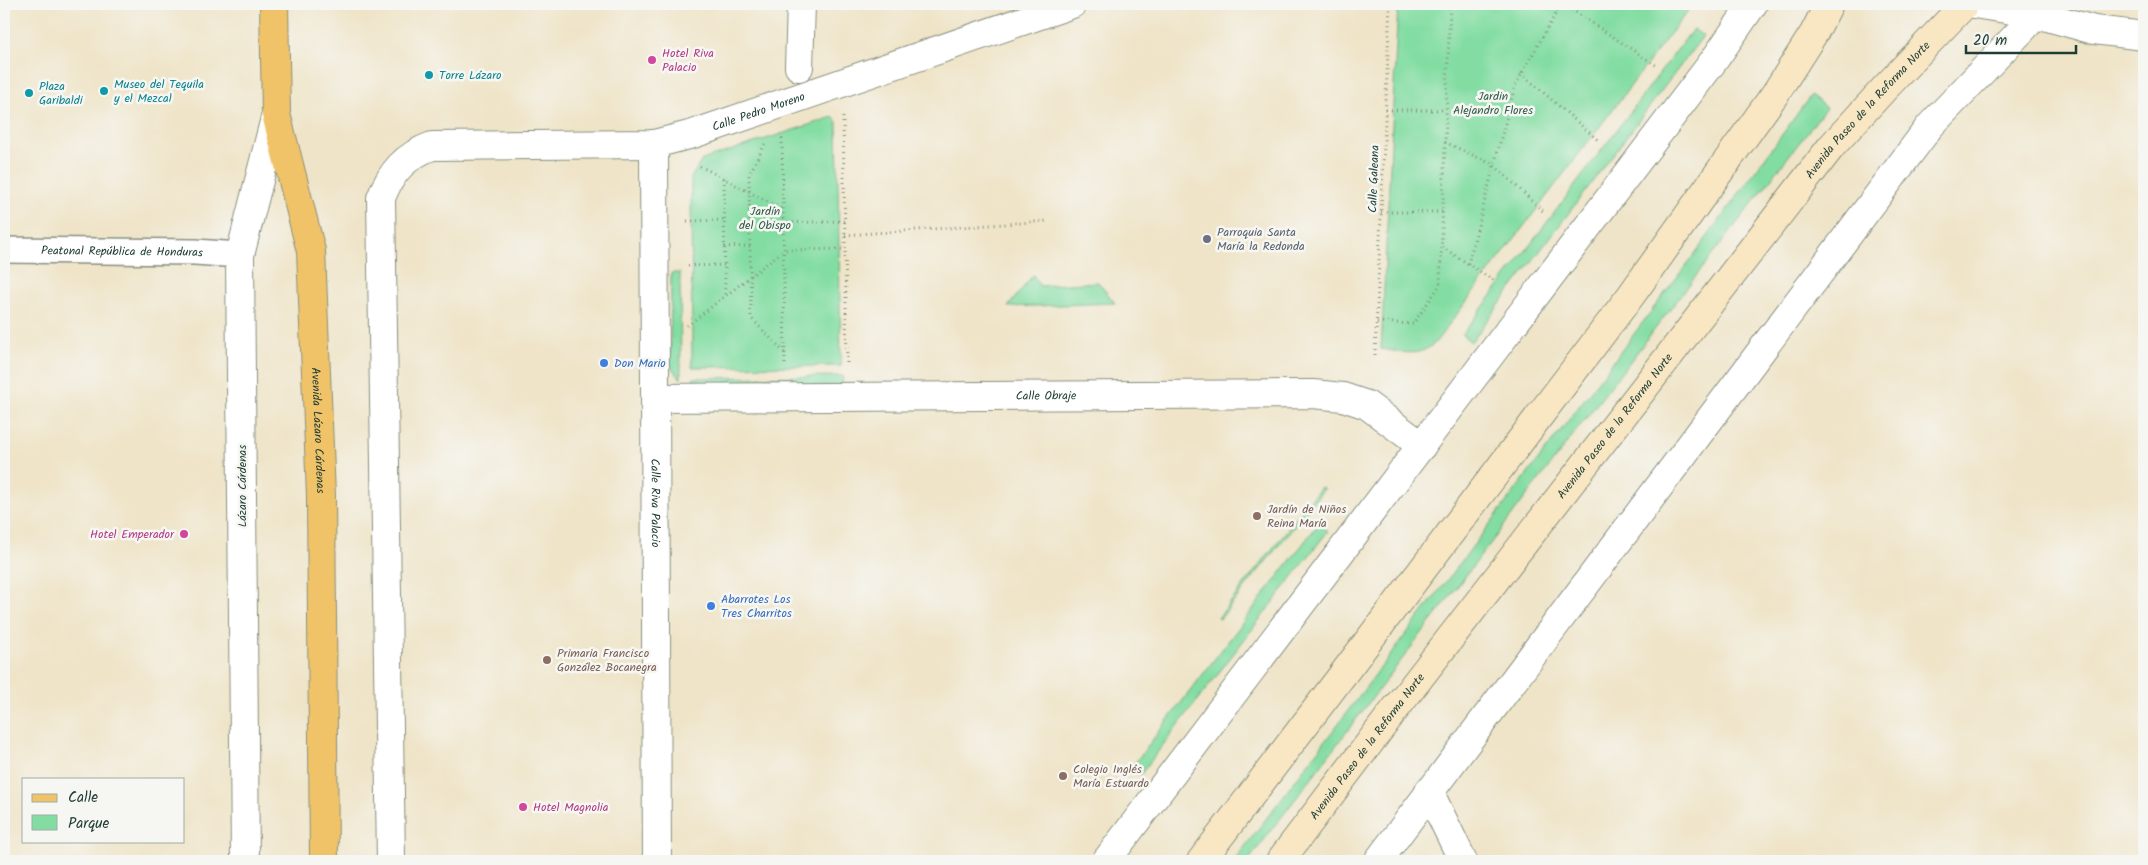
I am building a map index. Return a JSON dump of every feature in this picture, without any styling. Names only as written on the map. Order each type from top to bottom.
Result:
[{"type":"main road","name":"Avenida Lázaro Cárdenas","points":[[274,4],[276,114],[311,250],[321,496],[324,861]]},
{"type":"main road","points":[[1201,861],[1632,294],[1775,94],[1814,33],[1829,4]]},
{"type":"main road","name":"Avenida Paseo de la Reforma Norte","points":[[1280,861],[1399,704],[1831,147],[1884,88],[1965,4]]},
{"type":"street","points":[[800,66],[801,4]]},
{"type":"street","name":"Calle Pedro Moreno","points":[[391,861],[382,198],[388,181],[397,167],[415,152],[432,146],[654,144],[692,134],[1072,4]]},
{"type":"street","points":[[1106,861],[1703,75],[1753,4]]},
{"type":"street","points":[[1974,4],[2037,14],[2094,30],[2144,36]]},
{"type":"street","points":[[1378,861],[1930,126],[2037,14]]},
{"type":"street","name":"Lázaro Cárdenas","points":[[245,861],[240,255],[276,114]]},
{"type":"street","name":"Calle Riva Palacio","points":[[654,144],[657,861]]},
{"type":"street","name":"Peatonal República de Honduras","points":[[4,250],[195,252],[240,255]]},
{"type":"street","name":"Calle Obraje","points":[[656,398],[1313,394],[1343,397],[1367,405],[1422,446]]},
{"type":"street","points":[[1429,791],[1463,861]]},
{"type":"path","name":"Calle Galeana","points":[[1375,355],[1390,4]]},
{"type":"path","points":[[1377,322],[1413,324],[1440,285],[1450,4]]},
{"type":"path","points":[[1468,264],[1515,86],[1562,4],[1657,66]]},
{"type":"path","points":[[1521,73],[1599,141]]},
{"type":"path","points":[[1386,110],[1446,110]]},
{"type":"path","points":[[842,114],[847,372]]},
{"type":"path","points":[[782,135],[785,372]]},
{"type":"path","points":[[769,136],[749,175],[751,318],[785,353]]},
{"type":"path","points":[[1445,142],[1494,165],[1544,212]]},
{"type":"path","points":[[694,163],[784,210]]},
{"type":"path","points":[[724,178],[725,297]]},
{"type":"path","points":[[1381,212],[1442,212]]},
{"type":"path","points":[[685,221],[724,220]]},
{"type":"path","points":[[783,223],[844,221]]},
{"type":"path","points":[[845,234],[1048,222]]},
{"type":"path","points":[[724,247],[750,246]]},
{"type":"path","points":[[1441,246],[1493,280]]},
{"type":"path","points":[[687,326],[784,250],[845,249]]},
{"type":"path","points":[[686,266],[724,265]]},
{"type":"green space","name":"Jardin Alejandro Flores","points":[[1398,4],[1693,4],[1435,343],[1422,351],[1410,353],[1381,349]]},
{"type":"green space","points":[[1693,29],[1703,36],[1471,342],[1462,335]]},
{"type":"green space","points":[[1811,95],[1826,108],[1248,861],[1234,861],[1700,247]]},
{"type":"green space","name":"Jardín del Obispo","points":[[833,117],[837,122],[841,366],[692,367],[691,178],[702,160]]},
{"type":"green space","points":[[671,273],[680,273],[681,379],[670,366]]},
{"type":"green space","points":[[1033,275],[1040,286],[1098,282],[1115,303],[1008,307]]},
{"type":"green space","points":[[843,376],[842,386],[694,385],[693,378]]},
{"type":"green space","points":[[1321,487],[1324,489],[1220,619],[1218,618]]},
{"type":"green space","points":[[1319,523],[1328,531],[1140,775],[1131,768]]},
{"type":"place","name":"Hotel Riva Palacio","points":[[652,60]]},
{"type":"place","name":"Torre Lázaro","points":[[429,75]]},
{"type":"place","name":"Museo del Tequila y el Mezcal","points":[[104,91]]},
{"type":"place","name":"Plaza Garibaldi","points":[[29,93]]},
{"type":"place","name":"Parroquia Santa María la Redonda","points":[[1207,239]]},
{"type":"place","name":"Don Mario","points":[[604,363]]},
{"type":"place","name":"Jardín de Niños Reina María","points":[[1257,516]]},
{"type":"place","name":"Hotel Emperador","points":[[184,534]]},
{"type":"place","name":"Abarrotes Los Tres Charritos","points":[[711,606]]},
{"type":"place","name":"Primaria Francisco González Bocanegra","points":[[547,660]]},
{"type":"place","name":"Colegio Inglés María Estuardo","points":[[1063,776]]},
{"type":"place","name":"Hotel Magnolia","points":[[523,807]]}]
